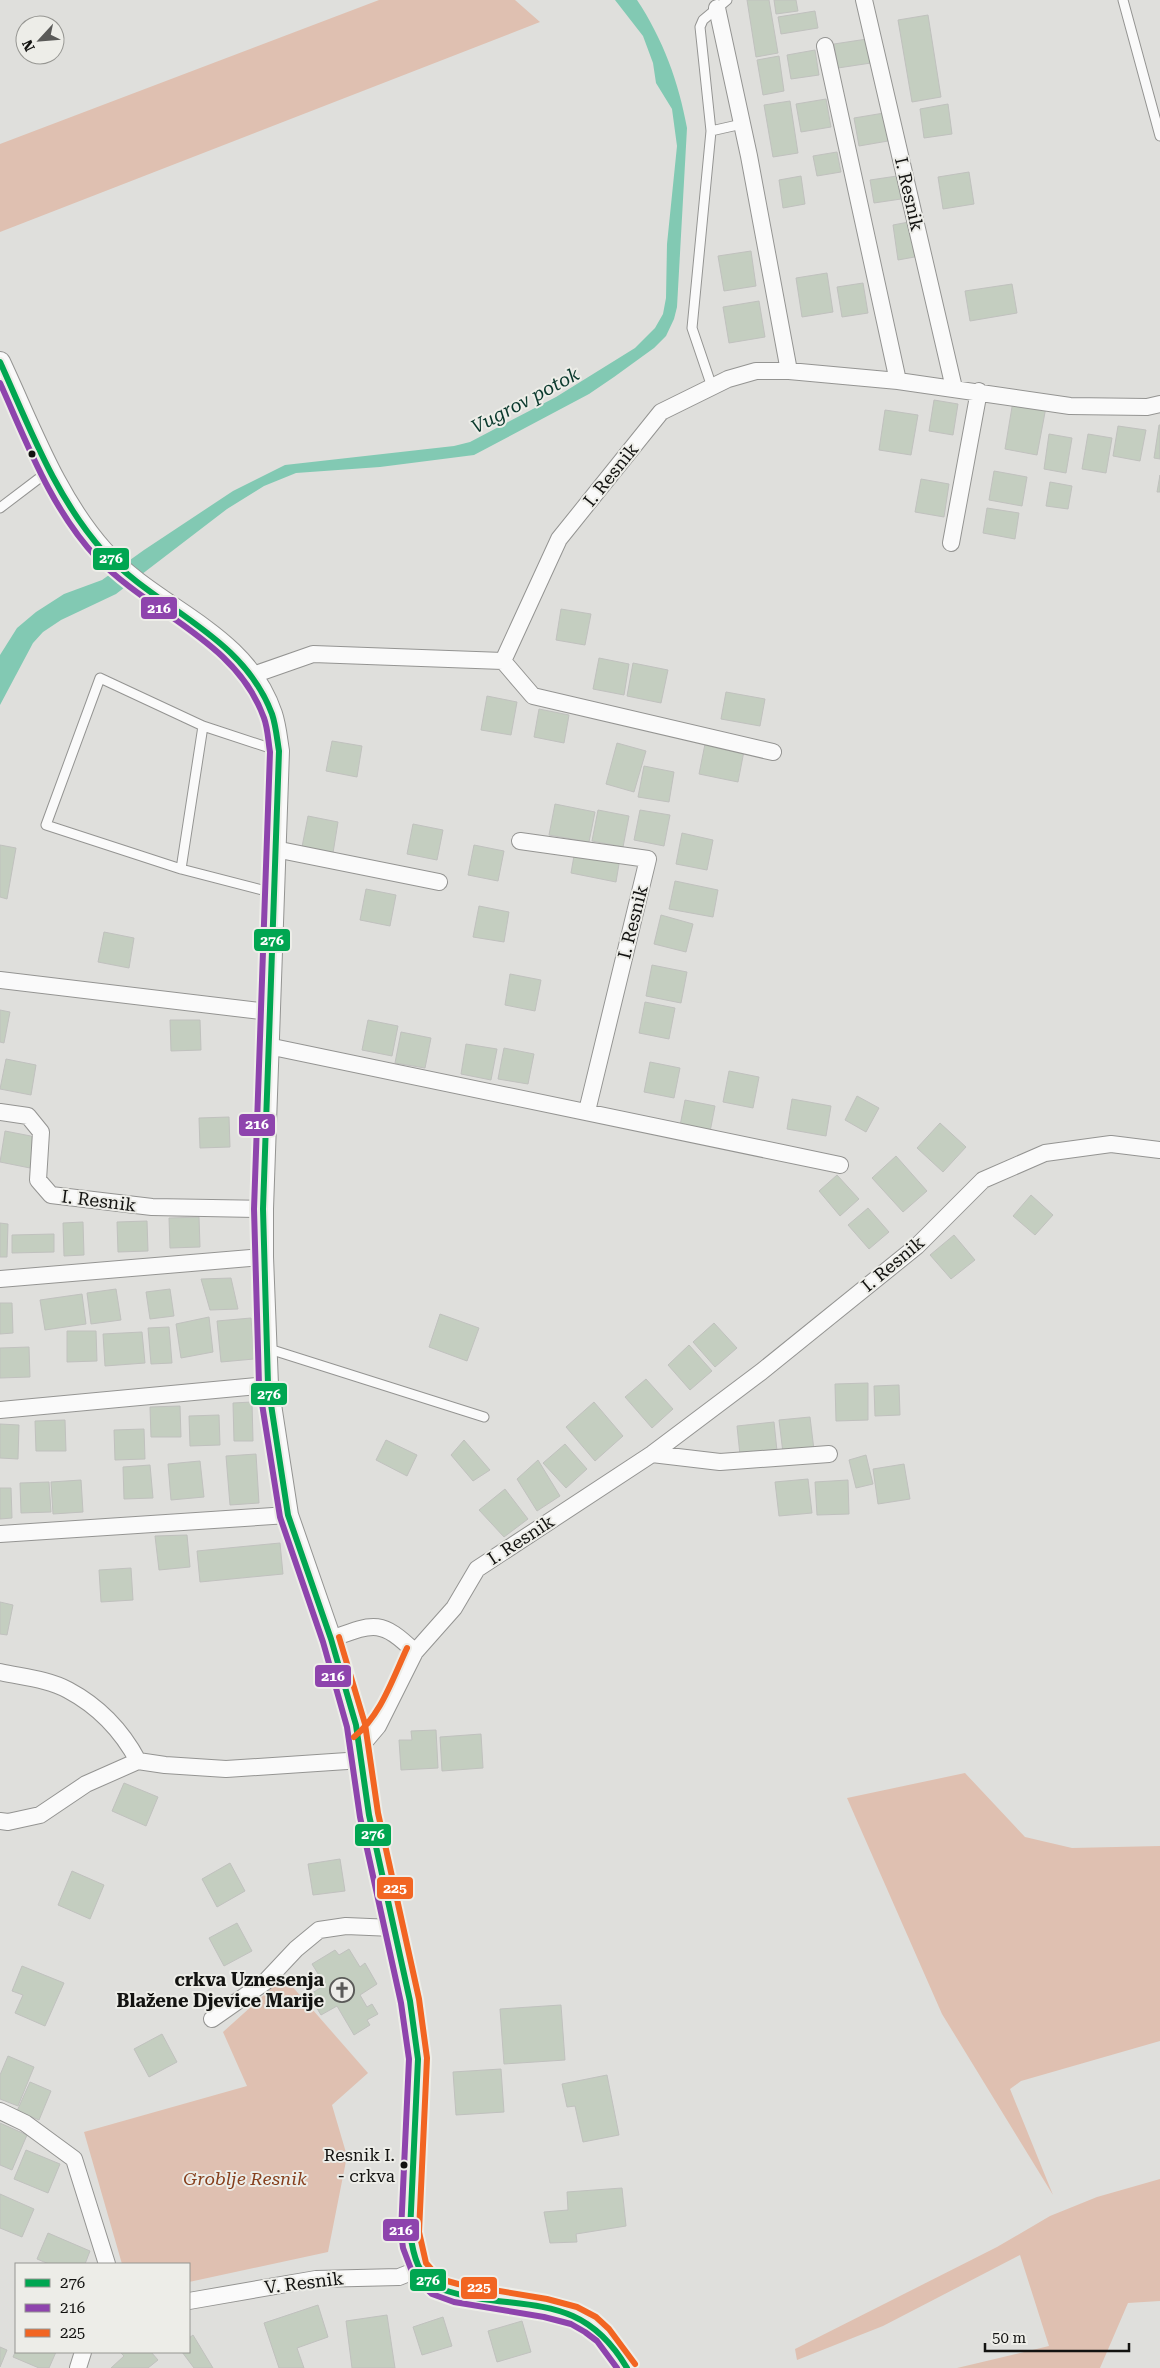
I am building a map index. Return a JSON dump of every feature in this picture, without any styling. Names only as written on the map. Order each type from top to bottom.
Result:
[{"type":"street","name":"I. Resnik","points":[[864,0],[954,388]]},
{"type":"street","points":[[722,4],[742,124],[789,371]]},
{"type":"street","points":[[825,46],[898,381]]},
{"type":"street","points":[[0,362],[50,470],[74,514],[104,552],[146,588],[199,624],[236,654],[253,675],[273,716],[279,751],[262,1257],[268,1385],[288,1514],[331,1639],[360,1752],[369,1816],[410,2001],[418,2059],[410,2232],[414,2258],[419,2269],[432,2284],[441,2289],[559,2312],[583,2320],[601,2333],[621,2357],[627,2368]]},
{"type":"street","name":"I. Resnik","points":[[503,661],[559,539],[661,412],[744,373],[771,370],[898,381],[979,391],[1070,406],[1147,407],[1160,404]]},
{"type":"street","points":[[951,543],[979,391]]},
{"type":"street","points":[[253,675],[313,654],[503,661],[533,696],[773,752]]},
{"type":"street","name":"I. Resnik","points":[[520,840],[648,859],[587,1112]]},
{"type":"street","points":[[275,849],[439,882]]},
{"type":"street","points":[[0,980],[269,1012]]},
{"type":"street","points":[[268,1046],[840,1165]]},
{"type":"street","name":"I. Resnik","points":[[0,1112],[28,1116],[41,1132],[38,1180],[51,1195],[152,1207],[263,1209]]},
{"type":"street","name":"I. Resnik","points":[[360,1752],[378,1726],[415,1652],[454,1608],[477,1569],[652,1454],[761,1372],[917,1246],[982,1180],[1045,1153],[1111,1144],[1160,1150]]},
{"type":"street","points":[[0,1279],[262,1257]]},
{"type":"street","points":[[0,1410],[268,1385]]},
{"type":"street","points":[[652,1454],[720,1462],[829,1454]]},
{"type":"street","points":[[0,1534],[288,1514]]},
{"type":"street","points":[[331,1639],[364,1627],[381,1628],[394,1632],[415,1652]]},
{"type":"street","points":[[0,1672],[35,1679],[67,1689],[99,1711],[126,1738],[138,1760]]},
{"type":"street","points":[[0,1821],[8,1822],[40,1815],[86,1784],[138,1760],[165,1765],[226,1769],[360,1752]]},
{"type":"street","points":[[212,2019],[264,1982],[296,1949],[319,1930],[346,1926],[393,1928]]},
{"type":"street","points":[[0,2111],[25,2123],[74,2159],[107,2263]]},
{"type":"street","name":"V. Resnik","points":[[190,2301],[316,2279],[399,2277],[419,2269]]},
{"type":"street","points":[[78,2368],[83,2353]]},
{"type":"lane","points":[[1123,0],[1160,136]]},
{"type":"lane","points":[[712,387],[692,328],[711,131],[700,27],[702,20],[722,4]]},
{"type":"lane","points":[[711,131],[742,124]]},
{"type":"lane","points":[[0,508],[50,470]]},
{"type":"lane","points":[[275,894],[181,869],[46,825],[100,678],[203,726],[279,751]]},
{"type":"lane","points":[[181,869],[203,726]]},
{"type":"lane","points":[[266,1348],[484,1417]]},
{"type":"green space","points":[[379,0],[515,0],[540,22],[0,232],[0,144]]},
{"type":"green space","points":[[965,1773],[1025,1837],[1072,1848],[1160,1846],[1160,2041],[1021,2081],[1010,2089],[1053,2195],[942,2014],[847,1798]]},
{"type":"green space","name":"Groblje Resnik","points":[[284,1977],[368,2073],[332,2105],[347,2156],[328,2252],[190,2282],[190,2263],[122,2263],[84,2132],[247,2086],[223,2032]]},
{"type":"green space","points":[[1160,2179],[1160,2301],[1128,2303],[1100,2368],[957,2368],[1049,2346],[1020,2255],[883,2326],[797,2360],[795,2349],[997,2247],[1050,2216],[1097,2197]]},
{"type":"shaded area","points":[[615,0],[637,0],[655,30],[675,78],[687,128],[677,307],[666,336],[654,348],[589,394],[474,455],[380,467],[296,473],[264,486],[227,509],[116,594],[61,620],[43,632],[33,643],[0,705],[0,655],[17,628],[36,612],[64,594],[102,580],[233,491],[285,465],[454,446],[470,442],[556,397],[635,348],[655,328],[663,314],[666,298],[667,244],[677,146],[672,109],[656,83],[653,63],[643,36]]},
{"type":"building","points":[[747,0],[769,0],[778,53],[756,57]]},
{"type":"building","points":[[774,0],[796,0],[798,11],[776,14]]},
{"type":"building","points":[[815,11],[818,28],[781,34],[778,17]]},
{"type":"building","points":[[928,15],[941,97],[912,102],[898,20]]},
{"type":"building","points":[[867,39],[871,63],[838,68],[834,44]]},
{"type":"building","points":[[815,50],[819,75],[791,79],[787,55]]},
{"type":"building","points":[[779,56],[784,91],[763,95],[757,60]]},
{"type":"building","points":[[826,99],[831,127],[801,132],[796,104]]},
{"type":"building","points":[[790,101],[798,153],[773,157],[764,105]]},
{"type":"building","points":[[948,104],[952,134],[924,138],[920,109]]},
{"type":"building","points":[[884,113],[888,141],[859,146],[854,118]]},
{"type":"building","points":[[837,152],[841,172],[817,176],[813,156]]},
{"type":"building","points":[[969,172],[974,204],[943,209],[938,177]]},
{"type":"building","points":[[801,176],[805,204],[783,208],[779,180]]},
{"type":"building","points":[[897,176],[901,199],[874,203],[870,180]]},
{"type":"building","points":[[914,221],[920,256],[898,260],[893,225]]},
{"type":"building","points":[[751,251],[756,286],[724,291],[718,256]]},
{"type":"building","points":[[827,273],[833,312],[802,317],[796,278]]},
{"type":"building","points":[[863,283],[868,313],[842,317],[837,287]]},
{"type":"building","points":[[1012,284],[1017,313],[970,321],[965,291]]},
{"type":"building","points":[[759,301],[765,337],[729,343],[723,307]]},
{"type":"building","points":[[934,400],[958,404],[953,435],[929,431]]},
{"type":"building","points":[[1013,401],[1046,407],[1037,455],[1005,449]]},
{"type":"building","points":[[885,410],[918,415],[911,455],[879,450]]},
{"type":"building","points":[[1160,425],[1160,459],[1154,458]]},
{"type":"building","points":[[1118,426],[1146,430],[1140,461],[1113,456]]},
{"type":"building","points":[[1049,434],[1072,438],[1066,473],[1044,469]]},
{"type":"building","points":[[1088,434],[1112,438],[1106,473],[1082,469]]},
{"type":"building","points":[[994,471],[1027,477],[1022,506],[989,500]]},
{"type":"building","points":[[1160,475],[1160,492],[1157,492]]},
{"type":"building","points":[[921,479],[949,484],[944,517],[915,512]]},
{"type":"building","points":[[1050,482],[1072,486],[1068,509],[1046,506]]},
{"type":"building","points":[[987,508],[1019,513],[1015,539],[983,533]]},
{"type":"building","points":[[561,609],[591,614],[585,645],[556,640]]},
{"type":"building","points":[[599,658],[629,664],[624,695],[593,689]]},
{"type":"building","points":[[633,663],[668,670],[661,703],[627,696]]},
{"type":"building","points":[[726,692],[765,699],[760,726],[721,719]]},
{"type":"building","points":[[487,696],[517,702],[511,735],[481,730]]},
{"type":"building","points":[[539,709],[569,715],[564,743],[534,737]]},
{"type":"building","points":[[332,741],[362,746],[357,777],[326,771]]},
{"type":"building","points":[[617,743],[646,751],[634,792],[606,784]]},
{"type":"building","points":[[705,744],[744,751],[738,782],[699,774]]},
{"type":"building","points":[[644,766],[674,772],[669,802],[638,797]]},
{"type":"building","points":[[555,804],[595,812],[589,842],[549,835]]},
{"type":"building","points":[[598,810],[629,816],[623,847],[592,841]]},
{"type":"building","points":[[640,810],[670,815],[664,846],[634,840]]},
{"type":"building","points":[[308,816],[338,822],[333,853],[302,847]]},
{"type":"building","points":[[413,824],[443,830],[437,860],[407,854]]},
{"type":"building","points":[[682,833],[713,840],[707,870],[676,864]]},
{"type":"building","points":[[0,845],[16,848],[7,899],[0,897]]},
{"type":"building","points":[[474,845],[504,851],[498,881],[468,875]]},
{"type":"building","points":[[575,850],[620,858],[616,882],[571,873]]},
{"type":"building","points":[[675,881],[718,890],[713,917],[669,909]]},
{"type":"building","points":[[366,889],[396,895],[390,926],[360,920]]},
{"type":"building","points":[[479,906],[509,912],[504,942],[473,937]]},
{"type":"building","points":[[661,915],[693,924],[686,952],[654,944]]},
{"type":"building","points":[[104,932],[134,938],[129,968],[98,962]]},
{"type":"building","points":[[652,965],[687,972],[681,1003],[646,996]]},
{"type":"building","points":[[510,974],[541,980],[535,1011],[505,1005]]},
{"type":"building","points":[[645,1002],[675,1008],[669,1039],[639,1033]]},
{"type":"building","points":[[0,1010],[10,1012],[4,1043],[0,1042]]},
{"type":"building","points":[[170,1020],[200,1020],[201,1050],[171,1051]]},
{"type":"building","points":[[368,1020],[398,1026],[392,1056],[362,1050]]},
{"type":"building","points":[[401,1032],[431,1038],[425,1068],[395,1063]]},
{"type":"building","points":[[466,1044],[497,1049],[491,1080],[461,1074]]},
{"type":"building","points":[[504,1048],[534,1054],[528,1084],[498,1079]]},
{"type":"building","points":[[6,1059],[36,1065],[31,1095],[0,1089]]},
{"type":"building","points":[[650,1062],[680,1068],[674,1098],[644,1092]]},
{"type":"building","points":[[729,1071],[759,1077],[753,1108],[723,1102]]},
{"type":"building","points":[[857,1096],[879,1108],[866,1132],[845,1120]]},
{"type":"building","points":[[792,1099],[831,1106],[826,1136],[787,1129]]},
{"type":"building","points":[[685,1100],[715,1106],[709,1137],[679,1131]]},
{"type":"building","points":[[229,1117],[230,1147],[200,1148],[199,1118]]},
{"type":"building","points":[[940,1123],[966,1147],[943,1172],[917,1148]]},
{"type":"building","points":[[5,1131],[36,1137],[30,1168],[0,1162]]},
{"type":"building","points":[[896,1156],[927,1191],[903,1212],[872,1178]]},
{"type":"building","points":[[837,1175],[859,1199],[840,1216],[819,1191]]},
{"type":"building","points":[[1031,1195],[1053,1215],[1035,1235],[1013,1216]]},
{"type":"building","points":[[868,1208],[889,1232],[869,1249],[848,1225]]},
{"type":"building","points":[[199,1217],[200,1247],[170,1248],[169,1218]]},
{"type":"building","points":[[147,1221],[148,1251],[118,1252],[117,1222]]},
{"type":"building","points":[[83,1222],[84,1255],[64,1256],[63,1223]]},
{"type":"building","points":[[0,1223],[8,1224],[7,1257],[0,1257]]},
{"type":"building","points":[[54,1234],[54,1252],[12,1253],[12,1235]]},
{"type":"building","points":[[954,1235],[975,1260],[951,1279],[930,1255]]},
{"type":"building","points":[[231,1278],[238,1309],[210,1310],[201,1279]]},
{"type":"building","points":[[116,1289],[121,1320],[91,1324],[87,1293]]},
{"type":"building","points":[[170,1289],[174,1316],[150,1319],[146,1292]]},
{"type":"building","points":[[82,1294],[86,1324],[45,1330],[40,1300]]},
{"type":"building","points":[[0,1303],[12,1303],[13,1333],[0,1334]]},
{"type":"building","points":[[440,1314],[479,1328],[467,1361],[429,1347]]},
{"type":"building","points":[[209,1317],[213,1352],[181,1358],[176,1324]]},
{"type":"building","points":[[251,1318],[254,1359],[221,1362],[217,1321]]},
{"type":"building","points":[[714,1323],[737,1348],[715,1367],[693,1342]]},
{"type":"building","points":[[169,1327],[172,1363],[151,1364],[148,1328]]},
{"type":"building","points":[[67,1331],[96,1331],[97,1361],[67,1362]]},
{"type":"building","points":[[142,1332],[145,1363],[105,1366],[103,1334]]},
{"type":"building","points":[[689,1345],[712,1371],[690,1390],[668,1365]]},
{"type":"building","points":[[29,1347],[30,1377],[0,1378],[0,1348]]},
{"type":"building","points":[[646,1379],[673,1409],[652,1428],[625,1397]]},
{"type":"building","points":[[868,1383],[868,1420],[836,1421],[835,1384]]},
{"type":"building","points":[[899,1385],[900,1415],[875,1416],[874,1386]]},
{"type":"building","points":[[252,1402],[253,1441],[234,1441],[233,1403]]},
{"type":"building","points":[[594,1402],[623,1436],[595,1461],[566,1427]]},
{"type":"building","points":[[180,1406],[181,1437],[151,1437],[150,1407]]},
{"type":"building","points":[[219,1415],[220,1445],[190,1446],[189,1416]]},
{"type":"building","points":[[810,1417],[814,1450],[783,1453],[779,1420]]},
{"type":"building","points":[[65,1420],[66,1451],[36,1451],[35,1421]]},
{"type":"building","points":[[774,1422],[777,1451],[740,1455],[737,1426]]},
{"type":"building","points":[[0,1424],[19,1425],[18,1459],[0,1458]]},
{"type":"building","points":[[144,1429],[145,1459],[115,1460],[114,1430]]},
{"type":"building","points":[[386,1440],[417,1455],[407,1476],[376,1460]]},
{"type":"building","points":[[464,1440],[490,1470],[473,1481],[451,1455]]},
{"type":"building","points":[[565,1444],[587,1469],[566,1488],[543,1463]]},
{"type":"building","points":[[256,1454],[259,1503],[230,1505],[226,1456]]},
{"type":"building","points":[[866,1455],[873,1484],[856,1488],[849,1460]]},
{"type":"building","points":[[538,1460],[560,1496],[537,1511],[517,1479]]},
{"type":"building","points":[[200,1461],[204,1497],[171,1500],[168,1464]]},
{"type":"building","points":[[904,1464],[910,1499],[878,1504],[873,1469]]},
{"type":"building","points":[[150,1465],[153,1498],[124,1499],[123,1467]]},
{"type":"building","points":[[808,1479],[812,1513],[779,1516],[775,1482]]},
{"type":"building","points":[[81,1480],[83,1512],[53,1514],[51,1482]]},
{"type":"building","points":[[848,1480],[849,1514],[817,1515],[815,1482]]},
{"type":"building","points":[[49,1482],[51,1512],[21,1513],[20,1483]]},
{"type":"building","points":[[0,1488],[11,1488],[12,1518],[0,1519]]},
{"type":"building","points":[[505,1489],[528,1519],[504,1537],[479,1510]]},
{"type":"building","points":[[187,1535],[190,1567],[159,1570],[155,1536]]},
{"type":"building","points":[[280,1543],[283,1574],[200,1582],[197,1551]]},
{"type":"building","points":[[131,1568],[133,1600],[101,1602],[99,1570]]},
{"type":"building","points":[[0,1602],[13,1605],[7,1635],[0,1634]]},
{"type":"building","points":[[436,1730],[438,1768],[401,1770],[399,1740],[412,1740],[411,1731]]},
{"type":"building","points":[[481,1734],[483,1768],[442,1771],[440,1737]]},
{"type":"building","points":[[124,1783],[158,1797],[146,1826],[112,1811]]},
{"type":"building","points":[[340,1859],[345,1891],[313,1895],[308,1864]]},
{"type":"building","points":[[230,1863],[245,1891],[217,1907],[202,1879]]},
{"type":"building","points":[[72,1871],[104,1885],[90,1919],[58,1905]]},
{"type":"building","points":[[237,1923],[252,1951],[224,1966],[209,1938]]},
{"type":"building","name":"crkva Uznesenja Blažene Djevice Marije","points":[[349,1949],[360,1967],[365,1963],[377,1984],[360,1995],[367,2007],[372,2004],[378,2014],[367,2020],[370,2025],[354,2035],[337,2006],[321,2015],[309,1995],[325,1985],[312,1964],[335,1950],[339,1955]]},
{"type":"building","points":[[22,1966],[64,1983],[45,2026],[15,2013],[23,1995],[12,1991]]},
{"type":"building","points":[[561,2005],[565,2060],[504,2064],[500,2009]]},
{"type":"building","points":[[162,2034],[177,2062],[149,2077],[134,2049]]},
{"type":"building","points":[[8,2056],[34,2067],[18,2106],[0,2099],[0,2075]]},
{"type":"building","points":[[501,2069],[504,2112],[456,2115],[453,2072]]},
{"type":"building","points":[[607,2075],[619,2135],[583,2142],[575,2106],[567,2107],[562,2084]]},
{"type":"building","points":[[30,2082],[51,2091],[39,2120],[17,2111]]},
{"type":"building","points":[[0,2123],[27,2135],[12,2170],[0,2165]]},
{"type":"building","points":[[26,2150],[60,2164],[48,2193],[14,2179]]},
{"type":"building","points":[[622,2188],[626,2226],[576,2234],[577,2242],[550,2243],[544,2212],[568,2210],[567,2192]]},
{"type":"building","points":[[0,2194],[34,2209],[22,2237],[0,2228]]},
{"type":"building","points":[[48,2233],[90,2251],[85,2263],[47,2263],[37,2259]]},
{"type":"building","points":[[318,2305],[328,2337],[297,2348],[304,2368],[279,2368],[264,2323]]},
{"type":"building","points":[[387,2315],[395,2368],[352,2368],[346,2321]]},
{"type":"building","points":[[443,2317],[452,2346],[422,2355],[413,2327]]},
{"type":"building","points":[[522,2321],[531,2352],[497,2362],[488,2331]]},
{"type":"building","points":[[193,2335],[213,2368],[194,2368],[183,2353],[190,2353],[190,2337]]},
{"type":"building","points":[[0,2347],[7,2350],[0,2367]]},
{"type":"building","points":[[15,2352],[56,2353],[49,2368],[39,2368],[13,2357]]},
{"type":"building","points":[[121,2353],[152,2353],[158,2360],[148,2368],[111,2368],[124,2356]]},
{"type":"transit line","name":"276","points":[[0,362],[44,460],[71,508],[86,530],[103,551],[125,572],[220,643],[241,663],[258,686],[272,714],[274,723],[279,751],[263,1209],[268,1385],[288,1515],[331,1639],[356,1725],[369,1815],[410,2001],[418,2059],[410,2232],[415,2257],[427,2279],[441,2289],[495,2301],[544,2307],[566,2313],[588,2324],[608,2342],[627,2368]]},
{"type":"transit line","name":"216","points":[[0,383],[41,475],[66,518],[81,539],[118,578],[190,630],[234,668],[251,691],[266,726],[270,752],[254,1209],[259,1385],[280,1517],[323,1642],[347,1727],[360,1817],[401,2003],[409,2059],[401,2232],[403,2248],[414,2277],[432,2294],[454,2302],[544,2317],[571,2324],[597,2341],[617,2368]]},
{"type":"transit line","name":"225","points":[[339,1637],[365,1724],[378,1813],[419,1999],[427,2058],[419,2232],[426,2263],[440,2279],[458,2284],[547,2299],[577,2307],[596,2317],[609,2329],[635,2364]]},
{"type":"transit line","name":"225","points":[[354,1737],[379,1708],[407,1648]]},
{"type":"place","name":"crkva Uznesenja Blažene Djevice Marije","points":[[342,1990]]},
{"type":"place","name":"Resnik I. - crkva","points":[[404,2165]]},
{"type":"water label","name":"Vugrov potok","points":[[525,400]]}]
